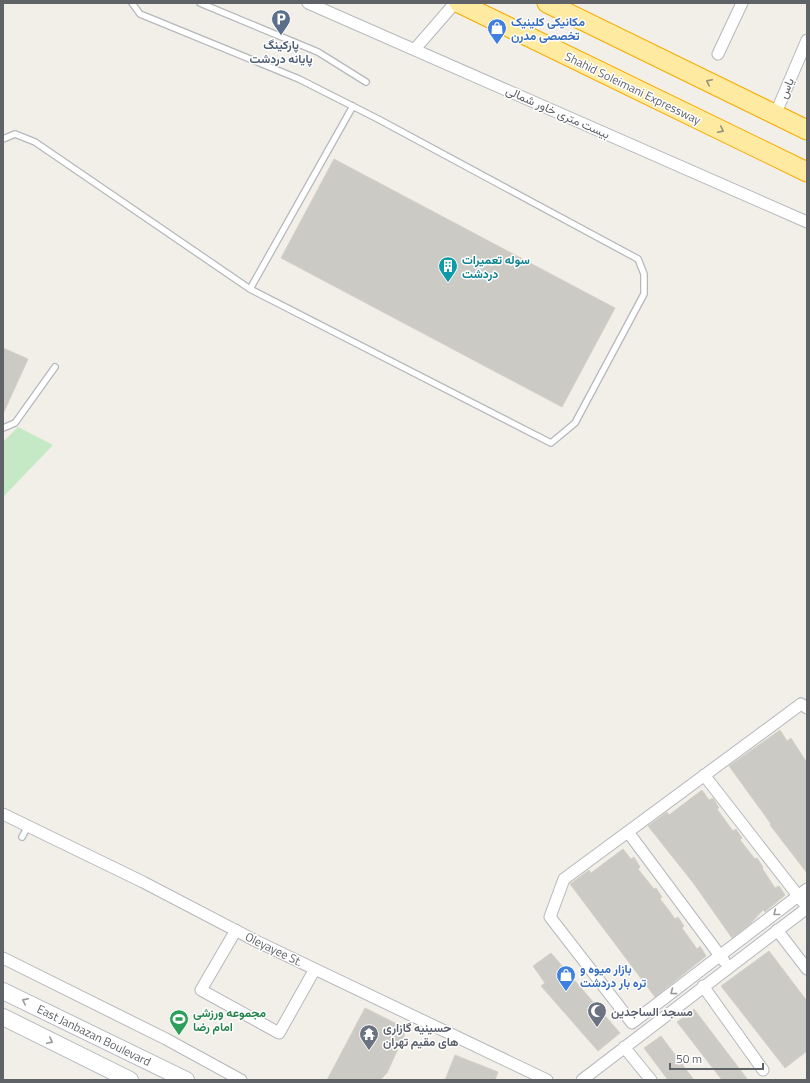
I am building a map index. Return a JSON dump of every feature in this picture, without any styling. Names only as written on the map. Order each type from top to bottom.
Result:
[{"type":"highway","name":"Shahid Soleimani Expressway","points":[[459,3],[807,172]]},
{"type":"highway","points":[[547,3],[807,130]]},
{"type":"main road","name":"East Janbazan Boulevard","points":[[3,991],[186,1080]]},
{"type":"main road","name":"East Janbazan Boulevard","points":[[3,1017],[130,1080]]},
{"type":"street","name":"بیست متری خاور شمالی","points":[[308,3],[807,222]]},
{"type":"street","points":[[415,49],[455,3]]},
{"type":"street","points":[[718,54],[742,3]]},
{"type":"street","name":"یاس","points":[[775,115],[807,40]]},
{"type":"street","points":[[803,892],[632,1023],[550,917],[564,879],[801,704],[807,708]]},
{"type":"street","points":[[582,1080],[807,908],[803,892],[704,776]]},
{"type":"street","name":"Oleyayee St.","points":[[3,814],[315,969],[547,1080]]},
{"type":"street","points":[[628,832],[729,968]]},
{"type":"street","points":[[236,930],[202,990],[279,1033],[315,969]]},
{"type":"street","points":[[777,930],[807,969]]},
{"type":"street","points":[[3,958],[160,1036],[241,1080]]},
{"type":"street","points":[[703,986],[763,1070]]},
{"type":"street","points":[[624,1047],[651,1080]]},
{"type":"lane","points":[[3,139],[15,134],[35,142],[250,289],[551,443],[575,423],[644,294],[644,274],[638,259],[353,106],[299,79],[140,14],[132,3]]},
{"type":"lane","points":[[200,3],[318,52],[366,82]]},
{"type":"lane","points":[[250,289],[353,106]]},
{"type":"lane","points":[[3,428],[15,423],[55,367]]},
{"type":"lane","points":[[22,836],[28,826]]},
{"type":"green space","points":[[18,427],[53,445],[3,497],[3,442]]},
{"type":"building","name":"سوله تعمیرات دردشت","points":[[334,159],[615,308],[562,407],[281,258]]},
{"type":"building","points":[[3,348],[28,359],[3,414]]},
{"type":"building","points":[[780,730],[787,741],[791,738],[807,763],[807,873],[770,825],[771,824],[729,766]]},
{"type":"building","points":[[702,790],[709,800],[713,798],[719,808],[717,809],[733,831],[736,829],[742,838],[740,840],[755,859],[757,858],[775,888],[779,886],[785,895],[765,912],[763,910],[750,924],[732,938],[694,884],[648,826],[667,812],[669,815]]},
{"type":"building","points":[[623,849],[631,859],[634,857],[640,867],[638,869],[654,889],[656,888],[662,897],[660,899],[675,919],[678,917],[684,926],[682,928],[697,949],[700,946],[706,956],[655,997],[570,884],[589,870],[591,873]]},
{"type":"building","points":[[769,951],[807,1001],[807,1051],[785,1068],[721,986]]},
{"type":"building","points":[[551,953],[620,1033],[598,1051],[541,986],[545,983],[533,966]]},
{"type":"building","name":"حسینیه گازاری های مقیم تهران","points":[[365,1008],[407,1029],[387,1073],[380,1080],[327,1080]]},
{"type":"building","points":[[694,1009],[748,1080],[722,1080],[677,1022]]},
{"type":"building","points":[[661,1036],[694,1080],[668,1080],[644,1048]]},
{"type":"building","points":[[455,1055],[498,1072],[495,1080],[445,1080]]},
{"type":"place","name":"پارکینگ پایانه دردشت","points":[[281,36]]},
{"type":"place","name":"مکانیکی کلینیک تخصصی مدرن","points":[[497,45]]},
{"type":"place","name":"سوله تعمیرات دردشت","points":[[448,283]]},
{"type":"place","name":"بازار میوه و تره بار دردشت","points":[[566,992]]},
{"type":"place","name":"مسجد الساجدین","points":[[597,1028]]},
{"type":"place","name":"مجموعه ورزشی امام رضا","points":[[179,1036]]},
{"type":"place","name":"حسینیه گازاری های مقیم تهران","points":[[369,1051]]}]
